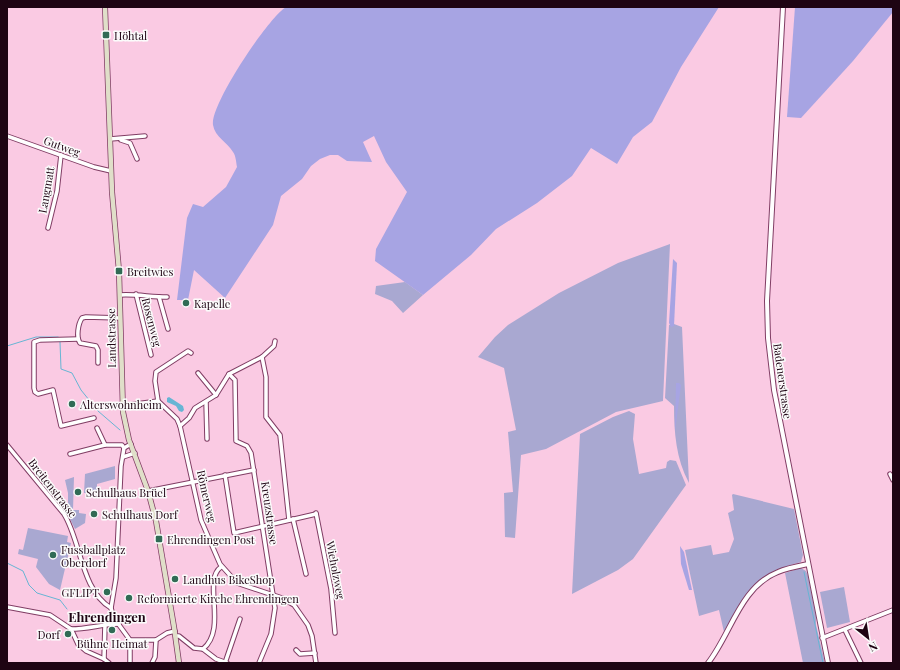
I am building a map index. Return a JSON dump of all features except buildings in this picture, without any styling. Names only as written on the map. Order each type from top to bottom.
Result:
[{"type":"main road","name":"Landstrasse","points":[[105,7],[113,139],[111,171],[120,294],[122,412],[131,444],[148,491],[161,549],[179,663]]},
{"type":"street","name":"Badenerstrasse","points":[[783,7],[767,301],[768,338],[778,412],[828,663]]},
{"type":"street","name":"Gutweg","points":[[7,136],[94,167],[111,171]]},
{"type":"street","points":[[113,139],[145,136]]},
{"type":"street","points":[[113,139],[130,143],[137,159]]},
{"type":"street","name":"Langmatt","points":[[48,228],[57,191],[61,155]]},
{"type":"street","points":[[120,294],[167,297]]},
{"type":"street","name":"Rosenweg","points":[[136,294],[151,355]]},
{"type":"street","points":[[159,297],[168,329]]},
{"type":"street","points":[[98,363],[98,350],[96,346],[80,343],[78,339],[80,322],[82,318],[86,317],[120,318]]},
{"type":"street","points":[[78,339],[40,340],[34,342],[34,388],[35,392],[38,394],[53,390],[61,426],[94,418]]},
{"type":"street","points":[[180,426],[189,418],[195,408],[216,395],[229,374],[262,357],[274,346],[275,341]]},
{"type":"street","points":[[129,405],[158,401],[155,381],[156,372],[188,352],[191,353]]},
{"type":"street","points":[[262,357],[266,377],[266,418],[280,435],[291,519],[306,574]]},
{"type":"street","points":[[198,374],[216,395]]},
{"type":"street","name":"Kreuzstrasse","points":[[229,374],[234,380],[236,440],[250,449],[263,526],[272,596],[274,619],[271,634],[259,663]]},
{"type":"street","name":"Römerweg","points":[[158,401],[177,419],[180,426],[184,448],[194,481],[201,520],[222,567],[236,583],[290,602],[302,616],[312,636],[316,663]]},
{"type":"street","points":[[206,402],[207,439]]},
{"type":"street","points":[[97,428],[105,445]]},
{"type":"street","points":[[70,454],[105,445],[122,444],[124,448],[121,466],[115,588],[111,608]]},
{"type":"street","points":[[124,448],[131,444]]},
{"type":"street","name":"Breitenstrasse","points":[[7,445],[70,523],[79,556],[87,575],[99,598],[111,608],[114,618],[130,640]]},
{"type":"street","points":[[123,457],[134,453]]},
{"type":"street","points":[[148,491],[254,470]]},
{"type":"street","points":[[890,474],[893,480]]},
{"type":"street","points":[[225,475],[234,533],[291,519]]},
{"type":"street","name":"Wieholzweg","points":[[291,519],[316,513],[331,589],[335,633]]},
{"type":"street","points":[[708,663],[741,606],[756,586],[778,572],[808,564]]},
{"type":"street","points":[[204,650],[210,643],[215,629],[215,575],[222,567]]},
{"type":"street","points":[[7,607],[44,613],[72,629],[92,628],[105,624],[119,624]]},
{"type":"street","points":[[822,638],[893,610]]},
{"type":"street","points":[[130,663],[130,640],[156,640],[167,633],[175,634],[183,638],[194,648],[204,650],[216,659],[226,663],[240,620]]},
{"type":"street","points":[[104,657],[105,624]]},
{"type":"street","points":[[72,629],[78,644],[86,651],[104,657],[109,663]]},
{"type":"street","points":[[845,630],[861,663]]},
{"type":"street","points":[[152,663],[156,640]]},
{"type":"street","points":[[296,650],[300,654],[315,653]]},
{"type":"shaded area","points":[[286,7],[719,7],[681,67],[652,122],[633,137],[617,164],[591,148],[572,176],[537,203],[496,229],[471,255],[423,295],[375,261],[376,249],[407,192],[386,162],[374,136],[363,142],[372,162],[347,161],[338,155],[330,155],[320,159],[311,166],[302,179],[281,196],[273,225],[225,298],[194,270],[188,300],[177,300],[187,218],[193,204],[203,207],[226,187],[237,167],[234,154],[214,129],[213,125],[215,115],[230,82],[254,44],[278,14]]},
{"type":"shaded area","points":[[795,7],[893,7],[893,12],[853,61],[801,118],[787,117]]},
{"type":"shaded area","points":[[670,244],[663,401],[616,412],[546,449],[521,455],[515,538],[505,537],[504,493],[513,492],[508,432],[516,430],[504,368],[478,357],[495,337],[508,325],[559,293],[618,263]]},
{"type":"shaded area","points":[[673,259],[677,263],[674,326],[671,327],[669,323]]},
{"type":"shaded area","points":[[405,282],[423,295],[403,313],[392,301],[375,294],[376,286]]},
{"type":"shaded area","points":[[674,324],[682,327],[689,483],[681,464],[677,445],[674,406],[665,398],[669,325]]},
{"type":"shaded area","points":[[676,383],[681,385],[675,431]]},
{"type":"shaded area","points":[[169,397],[183,406],[184,410],[182,412],[179,411],[176,406],[167,402],[167,398]]},
{"type":"shaded area","points":[[629,411],[635,414],[633,439],[639,474],[666,468],[667,462],[670,460],[676,461],[686,485],[633,559],[618,570],[572,594],[580,434],[613,417]]},
{"type":"shaded area","points":[[115,466],[115,479],[97,484],[97,494],[84,493],[85,474]]},
{"type":"shaded area","points":[[74,477],[73,510],[79,510],[79,513],[86,514],[85,523],[75,529],[66,511],[68,509],[68,493],[65,480]]},
{"type":"shaded area","points":[[733,494],[794,509],[803,555],[801,562],[785,567],[761,579],[739,606],[724,632],[719,610],[699,616],[685,550],[711,545],[713,555],[729,552],[734,539],[728,513],[734,510]]},
{"type":"shaded area","name":"Fussballplatz Oberdorf","points":[[28,528],[68,536],[67,542],[71,543],[60,590],[49,584],[36,567],[38,559],[18,554],[19,549],[23,550]]},
{"type":"shaded area","points":[[680,546],[684,552],[692,590],[689,590],[681,564]]},
{"type":"shaded area","points":[[801,568],[806,571],[808,576],[816,616],[816,625],[825,663],[803,663],[785,573]]},
{"type":"shaded area","points":[[844,587],[850,622],[827,628],[820,592]]},
{"type":"waterway","points":[[7,346],[36,337],[60,338]]},
{"type":"waterway","points":[[60,342],[61,369],[72,373],[81,390],[98,411],[120,430]]},
{"type":"waterway","points":[[7,563],[23,571],[29,585],[37,593],[60,600],[67,609]]},
{"type":"waterway","points":[[804,572],[823,663]]},
{"type":"place","name":"Höhtal","points":[[106,35]]},
{"type":"place","name":"Breitwies","points":[[119,271]]},
{"type":"place","name":"Kapelle","points":[[186,303]]},
{"type":"place","name":"Alterswohnheim","points":[[72,404]]},
{"type":"place","name":"Schulhaus Brüel","points":[[78,492]]},
{"type":"place","name":"Schulhaus Dorf","points":[[94,514]]},
{"type":"place","name":"Ehrendingen Post","points":[[159,539]]},
{"type":"place","name":"Fussballplatz Oberdorf","points":[[53,555]]},
{"type":"place","name":"Landhus BikeShop","points":[[175,579]]},
{"type":"place","name":"GFLIPT","points":[[107,592]]},
{"type":"place","name":"Reformierte Kirche Ehrendingen","points":[[129,598]]},
{"type":"place","name":"Bühne Heimat","points":[[112,630]]},
{"type":"place","name":"Dorf","points":[[68,634]]},
{"type":"district","name":"Ehrendingen","points":[[107,616]]}]
